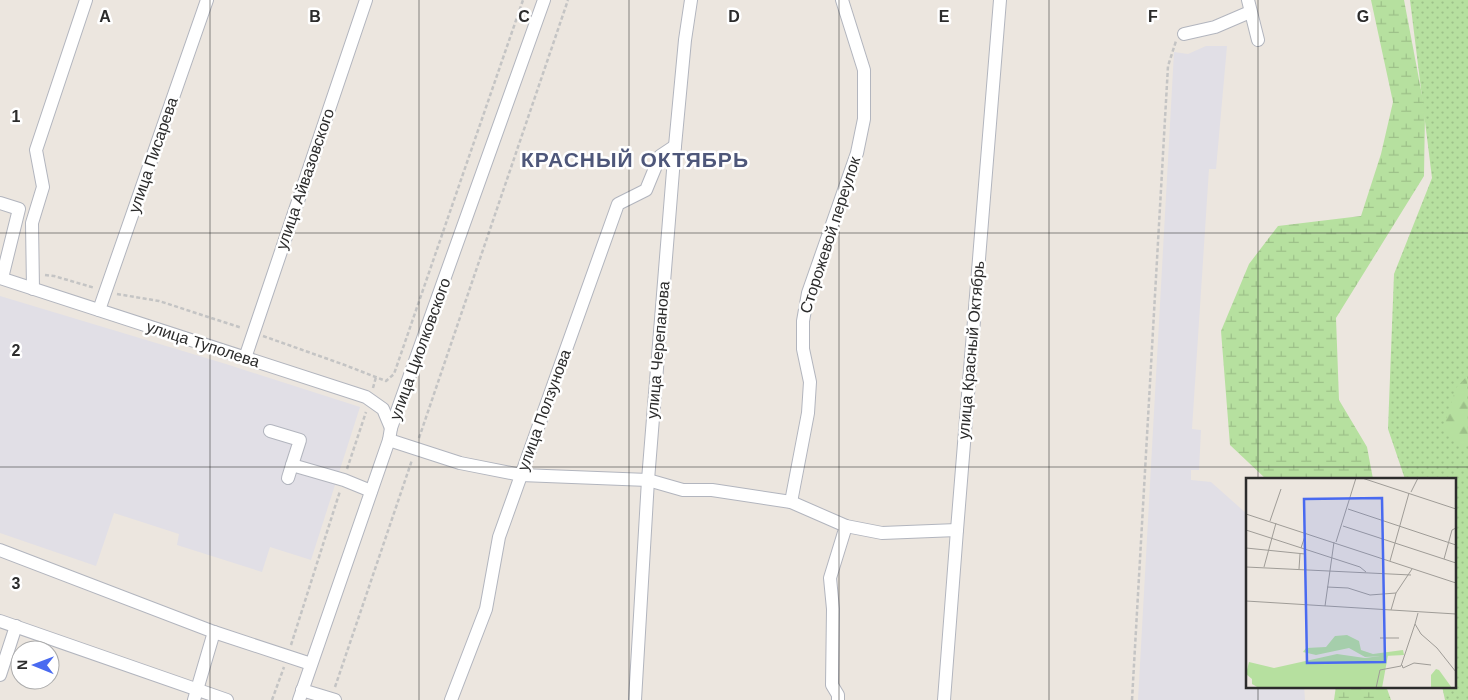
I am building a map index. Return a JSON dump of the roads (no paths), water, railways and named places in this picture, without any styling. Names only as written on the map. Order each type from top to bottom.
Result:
[{"type":"street","points":[[33,289],[32,223],[43,187],[36,150],[86,0]]},
{"type":"street","name":"улица Писарева","points":[[100,310],[207,0]]},
{"type":"street","name":"улица Айвазовского","points":[[245,358],[366,0]]},
{"type":"street","name":"улица Циолковского","points":[[301,695],[390,434],[544,0]]},
{"type":"street","name":"улица Черепанова","points":[[635,700],[648,480],[675,146],[685,40],[691,0]]},
{"type":"street","name":"Сторожевой переулок","points":[[791,502],[808,413],[810,382],[803,349],[803,321],[808,293],[857,153],[864,119],[864,70],[842,0]]},
{"type":"street","name":"улица Красный Октябрь","points":[[944,700],[956,530],[1000,0]]},
{"type":"street","points":[[1181,36],[1215,27],[1249,6],[1258,40]]},
{"type":"street","name":"улица Ползунова","points":[[451,700],[486,609],[499,537],[618,204],[646,190],[660,156],[675,146]]},
{"type":"street","points":[[0,203],[19,209],[1,278]]},
{"type":"street","name":"улица Туполева","points":[[1,278],[356,394],[370,400],[383,410],[390,434]]},
{"type":"street","points":[[270,431],[300,440],[288,478]]},
{"type":"street","points":[[390,434],[415,449],[460,463],[521,474],[648,480],[683,490],[712,490],[791,502],[846,526],[882,533],[956,530]]},
{"type":"street","points":[[292,465],[344,480],[371,491]]},
{"type":"street","points":[[838,700],[832,685],[833,609],[830,578],[846,526]]},
{"type":"street","points":[[0,550],[214,632],[311,664]]},
{"type":"street","points":[[0,621],[196,695],[227,700]]},
{"type":"street","points":[[0,675],[16,626]]},
{"type":"street","points":[[196,695],[214,632]]},
{"type":"street","points":[[301,695],[333,699]]},
{"type":"district","name":"КРАСНЫЙ ОКТЯБРЬ","points":[[635,159]]}]
